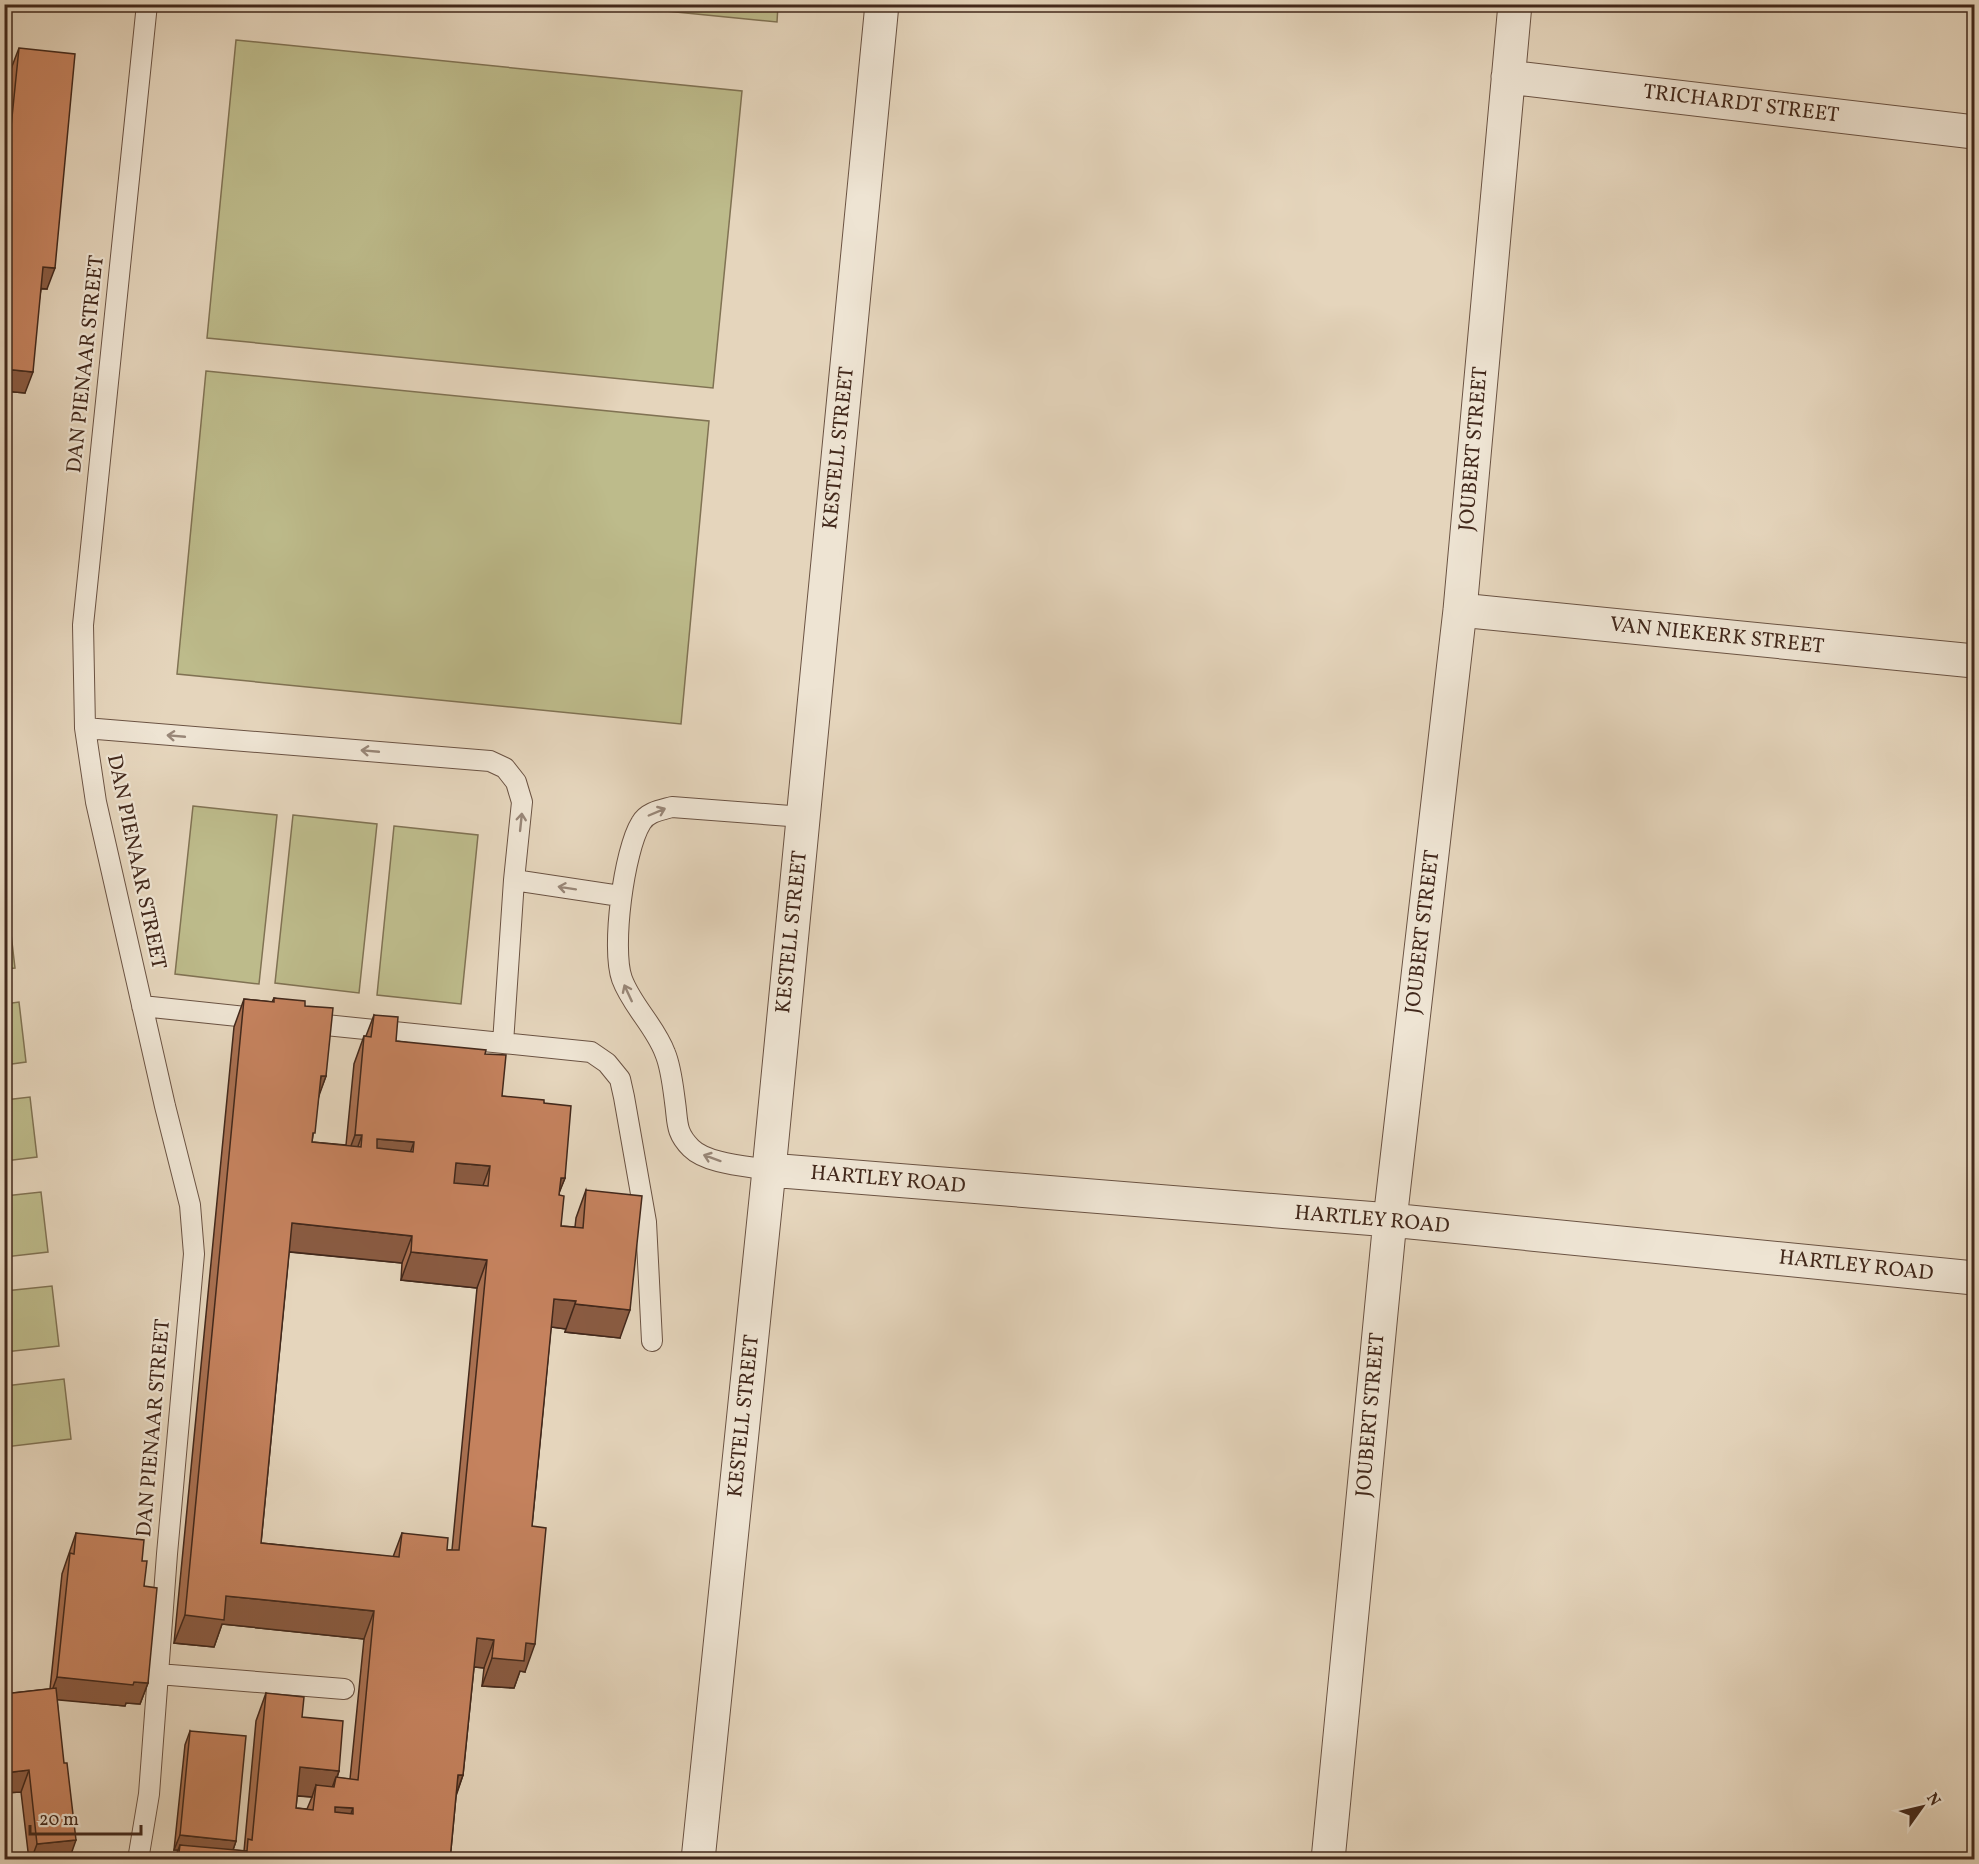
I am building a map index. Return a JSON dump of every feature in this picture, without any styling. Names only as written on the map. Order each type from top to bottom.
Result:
[{"type":"street","name":"KESTELL STREET","points":[[698,1860],[769,1170],[882,4]]},
{"type":"street","name":"JOUBERT STREET","points":[[1328,1860],[1390,1220],[1460,610],[1515,4]]},
{"type":"street","name":"TRICHARDT STREET","points":[[1508,77],[1974,132]]},
{"type":"street","name":"VAN NIEKERK STREET","points":[[1460,610],[1974,661]]},
{"type":"street","name":"HARTLEY ROAD","points":[[769,1170],[1390,1220],[1974,1278]]},
{"type":"lane","name":"DAN PIENAAR STREET","points":[[138,1860],[149,1794],[195,1254],[190,1205],[96,802],[85,728],[83,625],[147,4]]},
{"type":"lane","name":"DAN PIENAAR STREET","points":[[85,728],[490,761],[505,768],[516,782],[522,802],[514,880],[503,1043]]},
{"type":"lane","points":[[769,1170],[713,1160],[692,1149],[676,1126],[675,1102],[666,1054],[651,1026],[630,999],[621,976],[618,959],[620,896],[635,835],[642,821],[654,812],[672,807],[803,817]]},
{"type":"lane","points":[[514,880],[620,896]]},
{"type":"lane","points":[[142,1006],[591,1052],[607,1063],[620,1079],[646,1222],[652,1341]]},
{"type":"lane","points":[[158,1674],[344,1689]]},
{"type":"shaded area","points":[[778,4],[777,22],[605,5]]},
{"type":"shaded area","points":[[236,40],[742,91],[713,388],[207,338]]},
{"type":"shaded area","points":[[206,371],[709,421],[681,724],[177,674]]},
{"type":"shaded area","points":[[193,806],[277,815],[259,984],[175,974]]},
{"type":"shaded area","points":[[293,815],[377,824],[359,993],[275,983]]},
{"type":"shaded area","points":[[394,826],[478,835],[461,1004],[377,995]]},
{"type":"shaded area","points":[[5,908],[8,908],[15,968],[5,969]]},
{"type":"shaded area","points":[[19,1002],[26,1062],[5,1065],[5,1004]]},
{"type":"shaded area","points":[[30,1097],[37,1157],[5,1161],[5,1100]]},
{"type":"shaded area","points":[[41,1192],[48,1252],[5,1257],[5,1196]]},
{"type":"shaded area","points":[[52,1286],[59,1346],[5,1352],[5,1291]]},
{"type":"shaded area","points":[[64,1379],[71,1439],[5,1447],[5,1386]]},
{"type":"building","points":[[19,48],[75,54],[55,268],[43,267],[33,372],[4,369],[4,196]]},
{"type":"building","points":[[274,998],[305,1001],[305,1006],[333,1008],[326,1076],[321,1076],[312,1142],[361,1147],[362,1135],[355,1135],[364,1036],[371,1037],[374,1015],[398,1017],[396,1041],[486,1050],[485,1054],[506,1055],[502,1096],[544,1100],[544,1103],[571,1106],[565,1178],[561,1178],[559,1195],[564,1196],[561,1226],[583,1228],[586,1190],[642,1196],[630,1310],[575,1304],[576,1301],[554,1299],[532,1526],[546,1528],[535,1644],[526,1643],[524,1661],[492,1658],[494,1640],[477,1638],[463,1775],[458,1775],[450,1860],[362,1860],[362,1857],[358,1856],[358,1860],[178,1860],[180,1845],[247,1851],[248,1839],[252,1840],[266,1693],[304,1697],[302,1717],[343,1721],[339,1771],[300,1767],[296,1808],[313,1810],[316,1785],[334,1787],[336,1777],[358,1780],[374,1611],[226,1596],[224,1620],[185,1615],[244,999],[274,1002]],"holes":[[[377,1139],[414,1142],[413,1152],[377,1148]],[[456,1163],[490,1166],[488,1186],[454,1183]],[[292,1223],[412,1236],[411,1252],[487,1260],[459,1550],[447,1550],[448,1538],[402,1533],[399,1557],[261,1543]],[[335,1807],[353,1808],[353,1814],[335,1812]]]},
{"type":"building","points":[[76,1533],[144,1540],[142,1561],[147,1561],[144,1586],[157,1588],[148,1683],[134,1682],[133,1685],[57,1677],[70,1553],[74,1554]]},
{"type":"building","points":[[56,1688],[64,1763],[67,1763],[76,1840],[37,1844],[29,1770],[4,1773],[4,1694]]},
{"type":"building","points":[[190,1731],[246,1736],[236,1841],[180,1835]]}]
